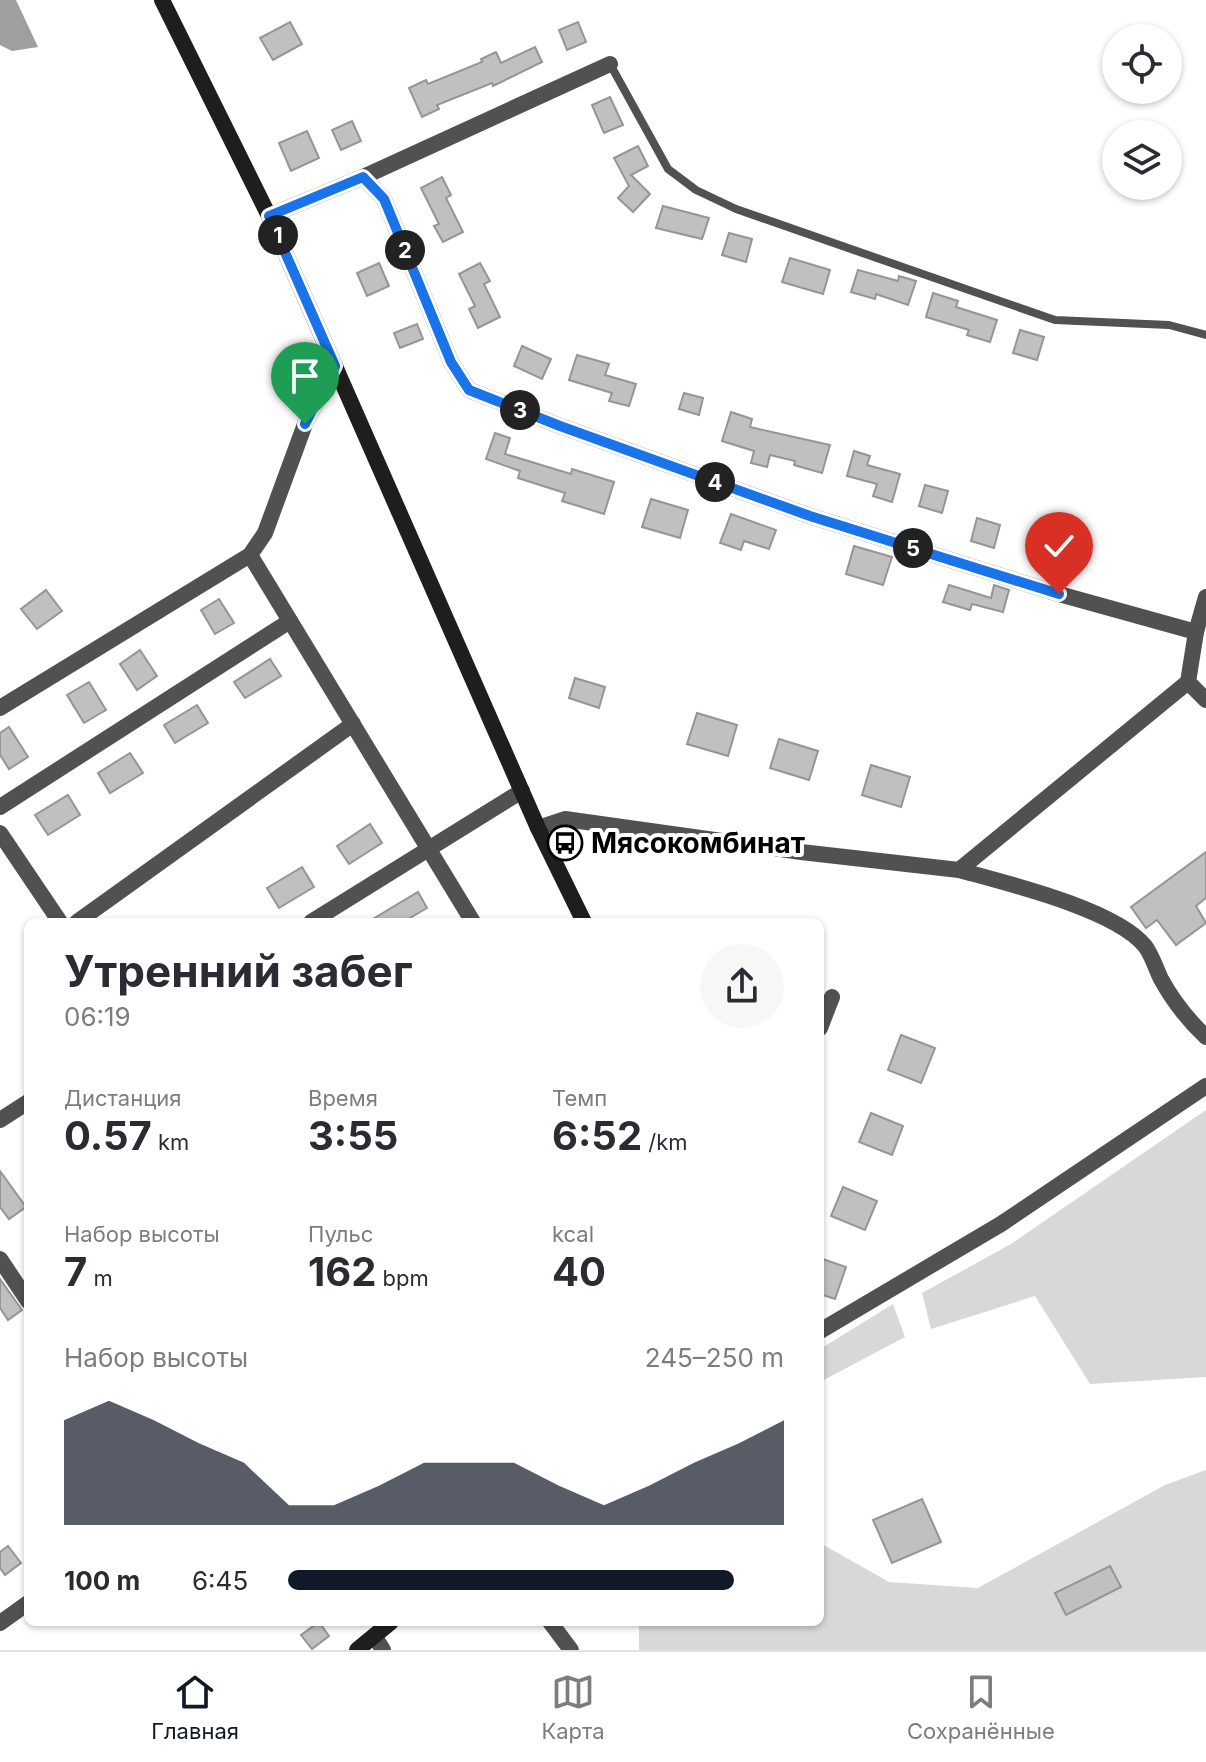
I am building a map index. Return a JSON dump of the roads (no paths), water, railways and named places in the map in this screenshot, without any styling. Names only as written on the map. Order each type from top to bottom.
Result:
[{"type":"street","points":[[162,0],[269,216],[538,828],[582,918]]},
{"type":"street","points":[[269,216],[363,177],[610,64]]},
{"type":"street","points":[[363,177],[384,199],[451,362],[469,390],[810,516],[1059,594],[1196,632]]},
{"type":"street","points":[[0,708],[250,555],[265,533],[305,424],[335,366]]},
{"type":"street","points":[[250,555],[471,918]]},
{"type":"street","points":[[959,870],[1188,682],[1196,632],[1206,597]]},
{"type":"street","points":[[0,807],[290,621]]},
{"type":"street","points":[[1188,682],[1206,700]]},
{"type":"street","points":[[83,918],[353,724]]},
{"type":"street","points":[[317,918],[522,791]]},
{"type":"street","points":[[538,828],[565,819],[801,852],[959,870],[1040,892],[1115,922],[1144,946],[1163,983],[1190,1022],[1206,1037]]},
{"type":"street","points":[[0,833],[57,918]]},
{"type":"street","points":[[824,1018],[832,997]]},
{"type":"street","points":[[824,1329],[1001,1224],[1206,1086]]},
{"type":"street","points":[[0,1120],[24,1109]]},
{"type":"street","points":[[0,1259],[24,1295]]},
{"type":"street","points":[[0,1623],[24,1606]]},
{"type":"street","points":[[357,1650],[379,1644],[389,1626]]},
{"type":"street","points":[[553,1626],[571,1650]]},
{"type":"lane","points":[[610,64],[668,169],[696,190],[736,209],[1055,320],[1169,325],[1206,335]]},
{"type":"place","name":"Мясокомбинат","points":[[565,843]]}]
